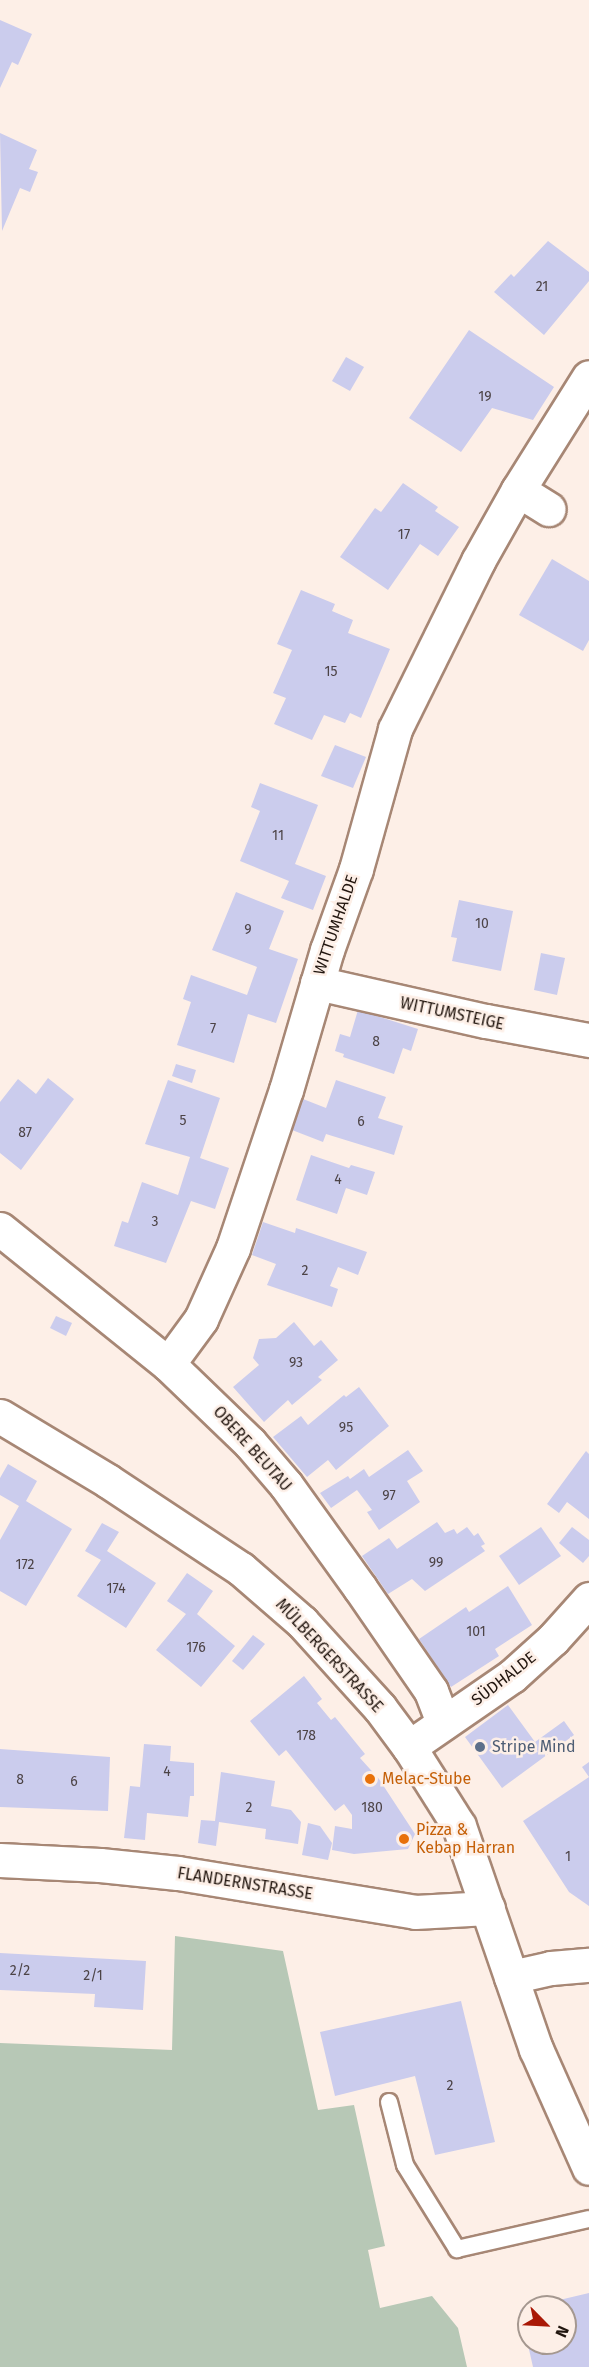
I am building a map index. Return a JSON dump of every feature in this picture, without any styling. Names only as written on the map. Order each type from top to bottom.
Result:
[{"type":"street","name":"WITTUMHALDE","points":[[168,1364],[201,1319],[223,1276],[286,1090],[317,983],[356,869],[395,729],[478,561],[518,490],[589,377]]},
{"type":"street","points":[[518,490],[549,509]]},
{"type":"street","name":"WITTUMSTEIGE","points":[[317,983],[486,1021],[589,1040]]},
{"type":"street","name":"OBERE BEUTAU","points":[[0,1229],[168,1364],[250,1443],[286,1485],[431,1691],[443,1723]]},
{"type":"street","name":"MÜLBERGERSTRASSE","points":[[0,1416],[108,1480],[202,1542],[250,1577],[302,1622],[331,1653],[409,1747],[459,1826],[549,2082],[589,2168]]},
{"type":"street","name":"SÜDHALDE","points":[[409,1747],[512,1676],[553,1639],[589,1599]]},
{"type":"street","name":"FLANDERNSTRASSE","points":[[0,1860],[100,1865],[178,1873],[415,1912],[488,1908]]},
{"type":"street","points":[[511,1977],[551,1968],[589,1965]]},
{"type":"lane","points":[[389,2102],[405,2165],[457,2249],[589,2219]]},
{"type":"green space","points":[[175,1936],[283,1951],[318,2110],[354,2105],[385,2246],[368,2250],[380,2308],[432,2296],[458,2328],[467,2367],[0,2367],[0,2043],[172,2050]]},
{"type":"building","points":[[0,20],[32,34],[18,65],[12,62],[0,88]]},
{"type":"building","points":[[0,133],[37,150],[29,169],[38,172],[30,192],[20,188],[2,231]]},
{"type":"building","points":[[548,241],[589,272],[589,281],[544,335],[494,292],[511,274],[514,277]]},
{"type":"building","points":[[469,330],[554,387],[533,420],[492,408],[461,452],[409,418]]},
{"type":"building","points":[[346,357],[364,367],[350,391],[332,381]]},
{"type":"building","points":[[403,483],[438,507],[435,511],[459,527],[438,556],[420,544],[388,590],[340,557],[375,508],[381,512]]},
{"type":"building","points":[[552,559],[589,581],[589,640],[583,651],[519,615]]},
{"type":"building","points":[[301,590],[335,604],[332,611],[353,620],[348,633],[390,649],[361,718],[350,713],[345,723],[324,715],[312,740],[274,724],[286,698],[273,693],[292,650],[277,644]]},
{"type":"building","points":[[335,745],[366,757],[353,788],[321,776]]},
{"type":"building","points":[[260,783],[318,805],[295,864],[326,876],[313,910],[281,898],[289,881],[240,861],[260,811],[251,807]]},
{"type":"building","points":[[236,892],[284,911],[269,949],[298,959],[276,1023],[248,1014],[234,1063],[177,1045],[191,1002],[183,999],[191,975],[247,995],[257,967],[212,950]]},
{"type":"building","points":[[459,900],[513,911],[501,971],[452,961],[457,938],[451,937]]},
{"type":"building","points":[[541,953],[565,958],[557,995],[534,990]]},
{"type":"building","points":[[358,1010],[418,1029],[411,1051],[403,1048],[394,1074],[343,1057],[344,1054],[335,1051],[340,1034],[350,1037]]},
{"type":"building","points":[[176,1064],[196,1070],[192,1083],[172,1076]]},
{"type":"building","points":[[48,1078],[74,1099],[21,1170],[0,1153],[0,1102],[18,1079],[36,1094]]},
{"type":"building","points":[[168,1080],[220,1098],[200,1158],[229,1168],[215,1209],[191,1201],[166,1263],[114,1246],[122,1221],[128,1223],[142,1182],[178,1195],[190,1157],[145,1144]]},
{"type":"building","points":[[336,1080],[386,1097],[378,1118],[403,1126],[394,1155],[326,1134],[323,1142],[292,1130],[303,1099],[326,1108]]},
{"type":"building","points":[[311,1155],[349,1168],[351,1165],[375,1172],[367,1195],[346,1188],[337,1214],[296,1200]]},
{"type":"building","points":[[263,1222],[295,1233],[296,1228],[367,1252],[358,1275],[338,1267],[330,1286],[338,1289],[332,1307],[267,1285],[276,1264],[252,1255]]},
{"type":"building","points":[[56,1316],[72,1323],[66,1336],[50,1328]]},
{"type":"building","points":[[294,1322],[314,1346],[321,1340],[338,1360],[318,1377],[322,1380],[292,1405],[288,1400],[264,1422],[233,1387],[259,1365],[253,1358],[259,1339],[276,1338]]},
{"type":"building","points":[[359,1387],[389,1426],[336,1470],[328,1460],[307,1477],[273,1437],[301,1416],[308,1425],[344,1395],[346,1397]]},
{"type":"building","points":[[408,1450],[423,1471],[407,1481],[420,1502],[379,1530],[367,1512],[372,1510],[357,1490],[331,1508],[320,1493],[348,1476],[350,1479],[364,1469],[369,1477]]},
{"type":"building","points":[[586,1451],[589,1454],[589,1519],[567,1502],[559,1513],[547,1504]]},
{"type":"building","points":[[8,1464],[37,1481],[26,1501],[72,1529],[26,1606],[0,1591],[0,1540],[19,1506],[0,1495],[0,1478]]},
{"type":"building","points":[[437,1522],[445,1533],[454,1529],[457,1534],[467,1527],[474,1536],[478,1533],[485,1544],[481,1546],[485,1551],[425,1591],[412,1579],[388,1594],[362,1556],[389,1538],[397,1549]]},
{"type":"building","points":[[102,1523],[119,1532],[107,1551],[156,1583],[126,1628],[77,1596],[101,1560],[85,1551]]},
{"type":"building","points":[[541,1527],[561,1556],[519,1585],[499,1556]]},
{"type":"building","points":[[572,1527],[589,1540],[589,1556],[583,1563],[559,1543]]},
{"type":"building","points":[[187,1573],[213,1591],[197,1614],[235,1646],[201,1687],[156,1650],[186,1614],[167,1601]]},
{"type":"building","points":[[508,1586],[532,1625],[495,1649],[499,1656],[451,1687],[419,1639],[466,1607],[469,1612]]},
{"type":"building","points":[[253,1635],[265,1644],[243,1670],[232,1661]]},
{"type":"building","points":[[304,1676],[322,1699],[317,1703],[331,1720],[335,1717],[365,1754],[360,1758],[379,1779],[415,1834],[408,1849],[354,1854],[332,1850],[335,1826],[352,1829],[352,1815],[344,1804],[335,1811],[286,1750],[279,1756],[250,1721]]},
{"type":"building","points":[[508,1705],[535,1742],[564,1721],[574,1735],[502,1788],[465,1737]]},
{"type":"building","points":[[144,1744],[171,1746],[170,1761],[194,1763],[194,1796],[190,1796],[188,1817],[147,1813],[145,1840],[124,1838],[130,1786],[140,1787]]},
{"type":"building","points":[[0,1749],[110,1757],[108,1811],[0,1807]]},
{"type":"building","points":[[589,1762],[589,1777],[582,1767]]},
{"type":"building","points":[[221,1772],[275,1781],[271,1806],[291,1810],[301,1822],[298,1844],[265,1839],[266,1829],[219,1822],[216,1846],[198,1843],[201,1820],[215,1821]]},
{"type":"building","points":[[589,1777],[589,1906],[569,1892],[523,1821]]},
{"type":"building","points":[[308,1823],[320,1826],[332,1843],[328,1860],[302,1855]]},
{"type":"building","points":[[0,1953],[146,1961],[143,2010],[94,2007],[95,1994],[0,1990]]},
{"type":"building","points":[[461,2001],[495,2142],[435,2155],[415,2076],[335,2096],[320,2032]]},
{"type":"building","points":[[589,2293],[589,2367],[533,2367],[530,2355],[577,2355],[577,2296]]},
{"type":"place","name":"Stripe Mind","points":[[480,1747]]},
{"type":"place","name":"Melac-Stube","points":[[370,1779]]},
{"type":"place","name":"Pizza & Kebap Harran","points":[[404,1839]]}]
